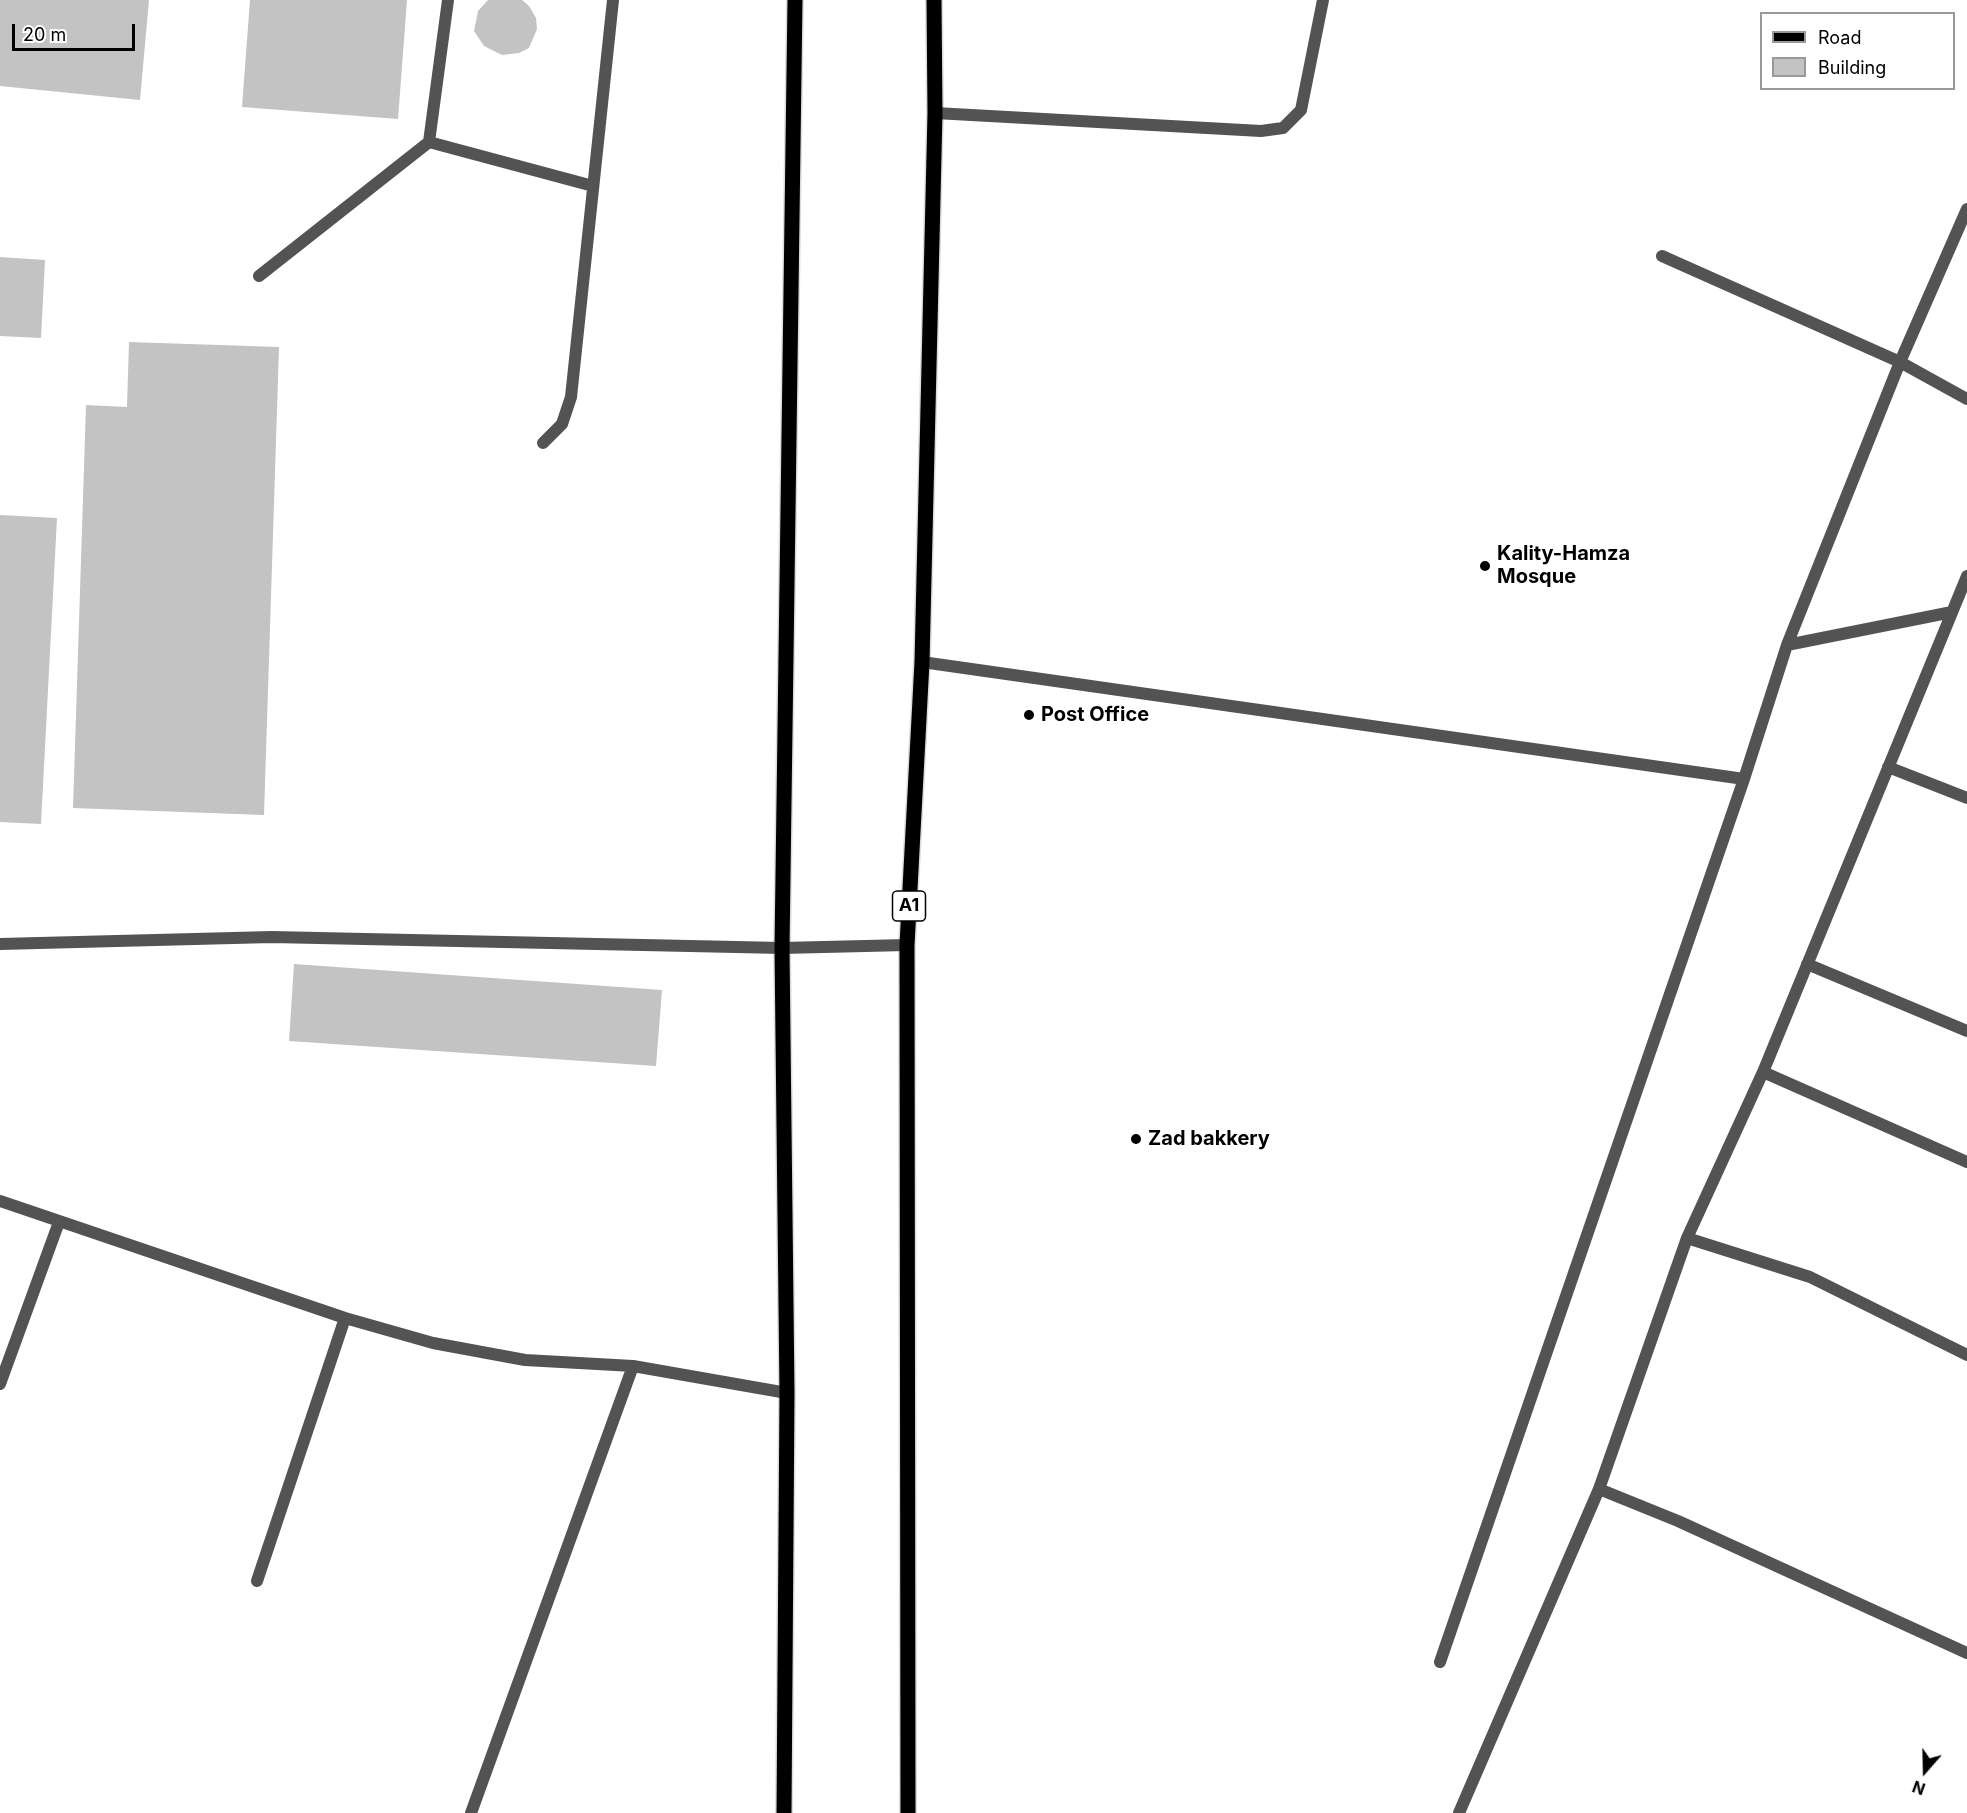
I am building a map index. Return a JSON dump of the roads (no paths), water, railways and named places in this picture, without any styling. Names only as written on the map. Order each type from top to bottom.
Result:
[{"type":"main road","points":[[784,1813],[787,1393],[782,948],[795,0]]},
{"type":"main road","name":"A1","points":[[908,1813],[907,945],[922,662],[935,114],[934,0]]},
{"type":"street","points":[[259,276],[429,142],[448,0]]},
{"type":"street","points":[[543,443],[562,424],[571,397],[613,0]]},
{"type":"street","points":[[935,114],[1261,131],[1283,128],[1301,110],[1323,0]]},
{"type":"street","points":[[429,142],[593,186]]},
{"type":"street","points":[[1440,1662],[1744,779],[1787,645],[1900,362],[1967,210]]},
{"type":"street","points":[[1662,256],[1900,362],[1967,399]]},
{"type":"street","points":[[1459,1813],[1599,1489],[1687,1238],[1763,1072],[1967,576]]},
{"type":"street","points":[[1787,645],[1952,612]]},
{"type":"street","points":[[922,662],[1744,779]]},
{"type":"street","points":[[1888,766],[1967,798]]},
{"type":"street","points":[[0,944],[272,937],[782,948],[907,945]]},
{"type":"street","points":[[1807,964],[1967,1031]]},
{"type":"street","points":[[1763,1072],[1967,1162]]},
{"type":"street","points":[[0,1201],[345,1318],[433,1343],[525,1360],[633,1366],[787,1393]]},
{"type":"street","points":[[0,1384],[59,1222]]},
{"type":"street","points":[[1687,1238],[1810,1277],[1967,1355]]},
{"type":"street","points":[[257,1581],[345,1318]]},
{"type":"street","points":[[471,1813],[633,1366]]},
{"type":"street","points":[[1599,1489],[1678,1521],[1967,1653]]},
{"type":"place","name":"Kality-Hamza Mosque","points":[[1485,566]]},
{"type":"place","name":"Post Office","points":[[1029,715]]},
{"type":"place","name":"Zad bakkery","points":[[1136,1139]]}]
